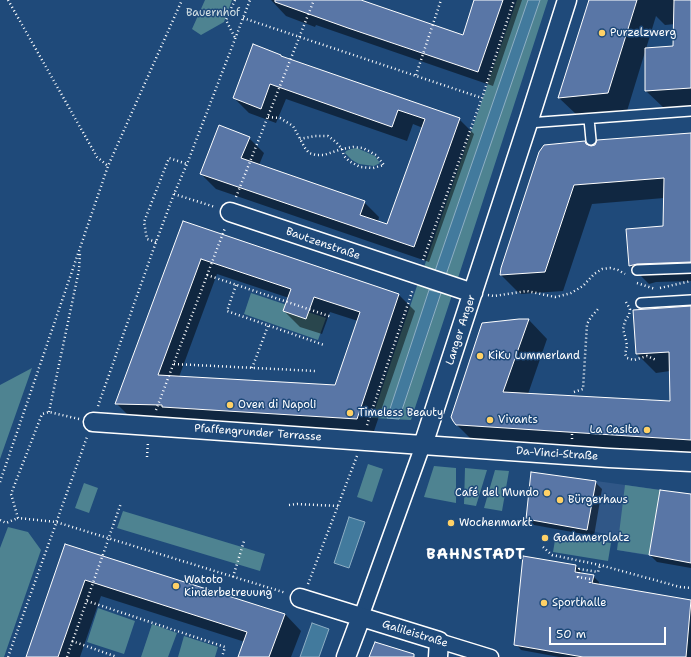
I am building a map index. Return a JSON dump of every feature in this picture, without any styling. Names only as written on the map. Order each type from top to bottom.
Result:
[{"type":"street","name":"Langer Anger","points":[[346,657],[423,445],[567,0]]},
{"type":"street","name":"Bautzenstraße","points":[[230,212],[473,293]]},
{"type":"street","name":"Pfaffengrunder Terrasse","points":[[93,422],[423,445]]},
{"type":"street","name":"Da-Vinci-Straße","points":[[423,445],[691,462]]},
{"type":"street","points":[[300,598],[361,616]]},
{"type":"street","name":"Galileistraße","points":[[361,616],[438,649],[491,657]]},
{"type":"lane","points":[[528,123],[691,111]]},
{"type":"lane","points":[[589,119],[591,140]]},
{"type":"lane","points":[[637,270],[691,268]]},
{"type":"lane","points":[[641,303],[691,300]]},
{"type":"path","points":[[8,0],[97,157],[108,166]]},
{"type":"path","points":[[0,482],[108,166],[182,0]]},
{"type":"path","points":[[235,0],[226,20],[235,38]]},
{"type":"path","points":[[8,657],[156,242],[250,0]]},
{"type":"path","points":[[149,426],[174,364],[230,212],[314,0]]},
{"type":"path","points":[[416,75],[441,0]]},
{"type":"path","points":[[0,520],[6,523],[18,518],[56,522],[300,598],[306,588],[362,440],[418,275],[482,98],[514,0]]},
{"type":"path","points":[[243,18],[482,98]]},
{"type":"path","points":[[268,117],[280,118],[293,126],[300,139],[309,153],[316,155],[328,154],[342,149],[353,147],[363,148],[376,155],[384,165],[373,168],[360,167],[349,161],[344,156],[342,149],[328,136],[315,136],[300,139]]},
{"type":"path","points":[[156,242],[147,239],[144,222],[169,158],[187,164]]},
{"type":"path","points":[[174,194],[230,212]]},
{"type":"path","points":[[49,412],[79,270],[80,248]]},
{"type":"path","points":[[473,293],[494,296],[527,291],[555,297],[571,293],[583,286],[594,274],[602,270],[618,270],[628,277]]},
{"type":"path","points":[[207,275],[332,317]]},
{"type":"path","points":[[632,280],[643,286],[654,289],[691,281]]},
{"type":"path","points":[[236,285],[227,311],[324,345]]},
{"type":"path","points":[[626,302],[630,309],[623,328],[627,346],[625,354],[627,358],[634,360],[647,356],[656,360]]},
{"type":"path","points":[[574,392],[583,389],[587,324],[591,316],[598,309]]},
{"type":"path","points":[[252,368],[268,326]]},
{"type":"path","points":[[174,364],[316,371]]},
{"type":"path","points":[[18,518],[11,494],[42,414],[49,412],[93,422]]},
{"type":"path","points":[[147,457],[148,452]]},
{"type":"path","points":[[67,657],[121,502]]},
{"type":"path","points":[[289,504],[338,506]]},
{"type":"path","points":[[233,577],[244,541]]},
{"type":"path","points":[[542,547],[552,555],[600,565],[680,587],[691,588]]},
{"type":"path","points":[[590,583],[590,579],[578,577],[579,569],[598,572],[600,565]]},
{"type":"path","points":[[87,601],[225,647],[222,657]]},
{"type":"path","points":[[72,641],[118,657]]},
{"type":"shaded area","points":[[528,0],[540,0],[446,275],[435,271]]},
{"type":"shaded area","points":[[429,290],[441,293],[399,419],[387,418]]},
{"type":"shaded area","points":[[596,481],[691,494],[691,563],[617,550],[620,537],[587,530]]},
{"type":"shaded area","points":[[349,517],[365,522],[349,568],[334,563]]},
{"type":"shaded area","points":[[312,623],[329,629],[319,657],[300,657]]},
{"type":"green space","name":"Bauernhof","points":[[205,0],[232,0],[224,22],[201,35],[192,29]]},
{"type":"green space","points":[[517,0],[548,0],[458,278],[424,267]]},
{"type":"green space","points":[[357,148],[375,156],[380,163],[374,166],[359,164],[345,153],[346,151]]},
{"type":"green space","points":[[418,283],[452,295],[411,420],[372,418]]},
{"type":"green space","points":[[251,293],[326,318],[318,340],[244,314]]},
{"type":"green space","points":[[32,368],[0,459],[0,385]]},
{"type":"green space","points":[[368,464],[383,469],[372,502],[357,497]]},
{"type":"green space","points":[[434,466],[456,468],[456,503],[424,497]]},
{"type":"green space","points":[[465,468],[487,470],[476,506],[464,504]]},
{"type":"green space","points":[[495,470],[509,471],[502,511],[484,508]]},
{"type":"green space","points":[[84,483],[98,488],[89,513],[75,508]]},
{"type":"green space","points":[[625,485],[660,490],[649,555],[617,550]]},
{"type":"green space","points":[[123,511],[265,554],[260,571],[117,528]]},
{"type":"green space","points":[[8,527],[28,532],[41,550],[4,657],[0,657],[0,548]]},
{"type":"green space","points":[[556,534],[611,543],[608,561],[553,552]]},
{"type":"green space","points":[[98,608],[135,621],[124,654],[87,642]]},
{"type":"green space","points":[[152,624],[177,633],[168,657],[141,657]]},
{"type":"green space","points":[[184,636],[218,647],[215,657],[178,657]]},
{"type":"building","points":[[275,0],[361,0],[463,35],[474,0],[503,0],[478,72],[348,28],[275,2]]},
{"type":"building","points":[[589,0],[637,0],[608,93],[558,98]]},
{"type":"building","points":[[674,0],[691,0],[691,88],[645,91],[645,48],[673,46]]},
{"type":"building","points":[[253,44],[281,56],[460,118],[414,247],[200,174],[219,125],[250,137],[241,158],[365,201],[360,215],[387,224],[425,119],[398,110],[392,127],[270,84],[261,109],[233,98]]},
{"type":"building","points":[[691,133],[691,262],[637,264],[629,266],[626,229],[663,226],[664,178],[574,185],[545,272],[500,275],[539,152],[544,145],[585,141],[586,144],[591,146],[595,145],[597,140]]},
{"type":"building","points":[[183,221],[399,294],[357,419],[162,407],[162,405],[115,404]],"holes":[[[201,259],[291,289],[283,311],[306,319],[314,297],[360,312],[335,385],[158,375]]]},
{"type":"building","points":[[691,306],[691,440],[456,425],[451,417],[482,323],[519,319],[529,319],[503,392],[670,401],[669,352],[636,354],[633,310]]},
{"type":"building","name":"Bürgerhaus","points":[[531,472],[596,481],[587,530],[526,519]]},
{"type":"building","points":[[660,490],[691,494],[691,563],[649,555]]},
{"type":"building","points":[[65,544],[285,614],[269,657],[238,657],[247,632],[85,580],[58,657],[26,657]]},
{"type":"building","points":[[523,556],[576,565],[575,572],[594,575],[592,583],[691,600],[686,657],[583,657],[514,645]]},
{"type":"building","points":[[375,642],[414,654],[414,657],[369,657]]},
{"type":"place","name":"Purzelzwerg","points":[[602,33]]},
{"type":"place","name":"KiKu Lummerland","points":[[480,356]]},
{"type":"place","name":"Oven di Napoli","points":[[230,405]]},
{"type":"place","name":"Timeless Beauty","points":[[350,413]]},
{"type":"place","name":"Vivants","points":[[490,420]]},
{"type":"place","name":"La Casita","points":[[647,430]]},
{"type":"place","name":"Café del Mundo","points":[[547,493]]},
{"type":"place","name":"Bürgerhaus","points":[[560,500]]},
{"type":"place","name":"Wochenmarkt","points":[[451,523]]},
{"type":"place","name":"Gadamerplatz","points":[[545,538]]},
{"type":"place","name":"Watoto Kinderbetreuung","points":[[176,586]]},
{"type":"place","name":"Sporthalle","points":[[544,603]]},
{"type":"district","name":"BAHNSTADT","points":[[476,555]]}]
